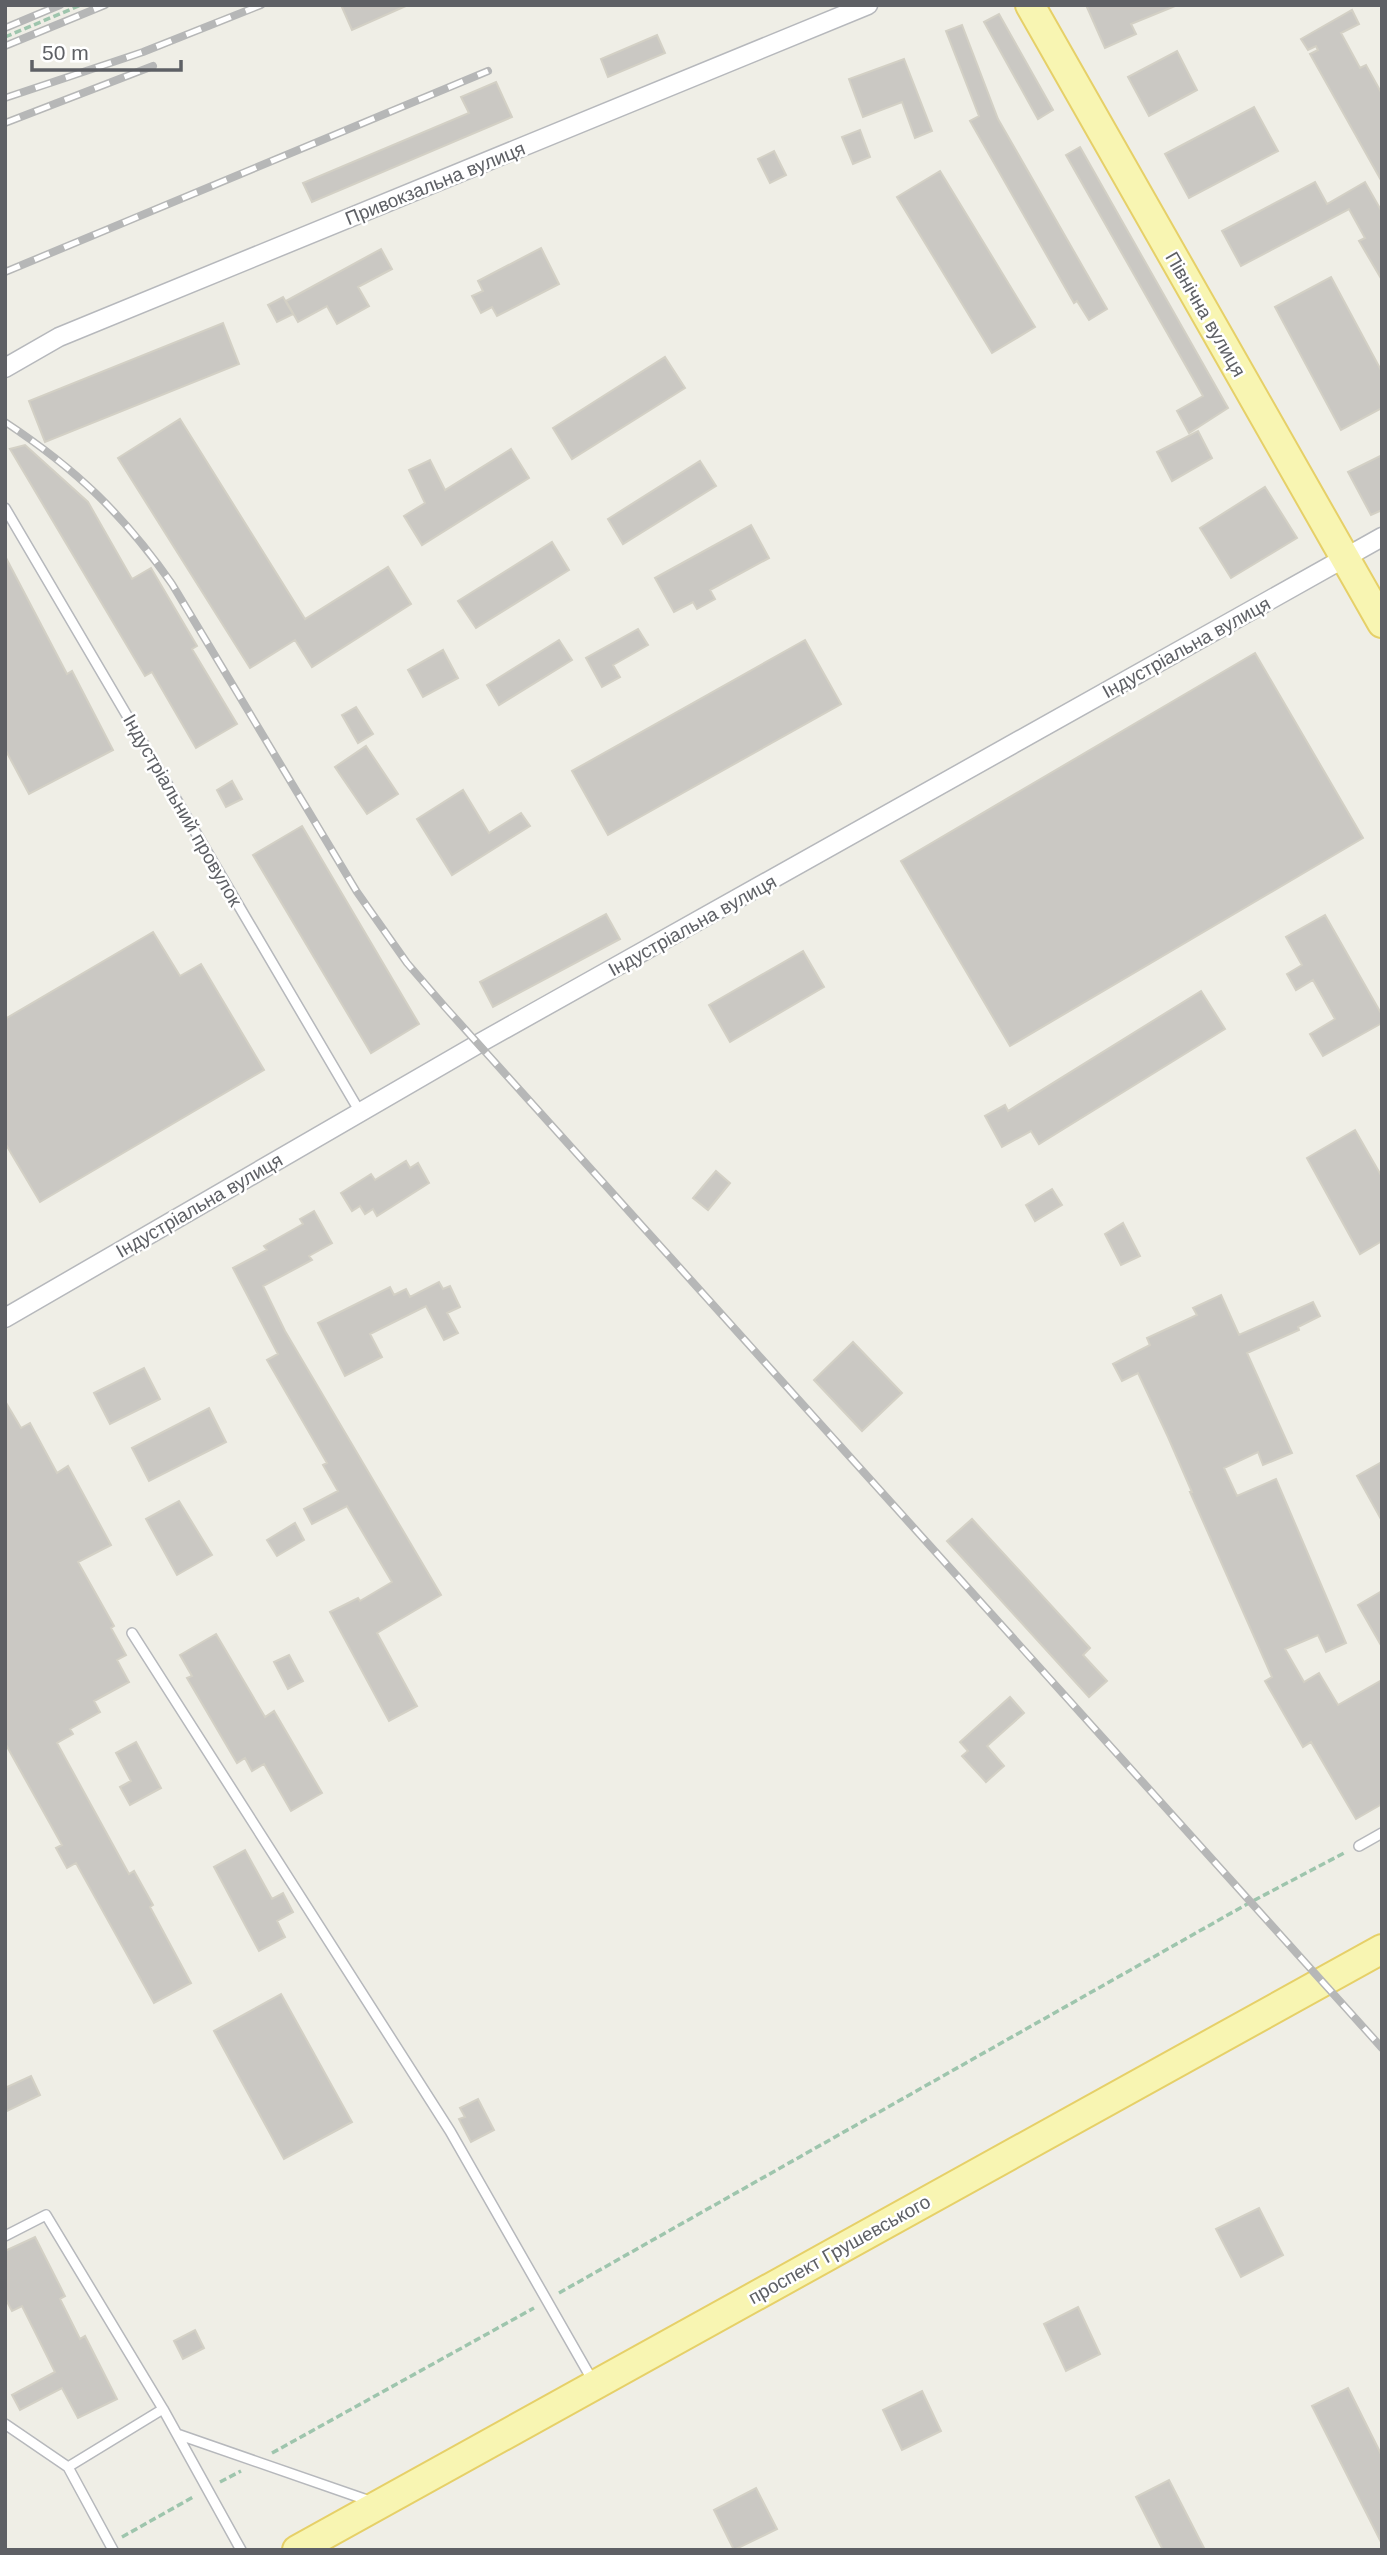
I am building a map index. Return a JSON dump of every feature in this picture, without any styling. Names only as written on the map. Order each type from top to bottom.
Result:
[{"type":"main road","name":"Північна вулиця","points":[[1030,5],[1382,623]]},
{"type":"main road","name":"проспект Грушевського","points":[[297,2550],[1382,1949]]},
{"type":"street","name":"Привокзальна вулиця","points":[[5,368],[59,337],[868,5]]},
{"type":"street","name":"Індустріальна вулиця","points":[[5,1318],[360,1112],[1382,537]]},
{"type":"lane","name":"Індустріальний провулок","points":[[5,508],[360,1112]]},
{"type":"lane","points":[[132,1633],[450,2131],[595,2384]]},
{"type":"lane","points":[[1359,1846],[1382,1833]]},
{"type":"lane","points":[[5,2236],[46,2215],[163,2409],[241,2550]]},
{"type":"lane","points":[[68,2467],[163,2409]]},
{"type":"lane","points":[[5,2424],[68,2467],[111,2547]]},
{"type":"lane","points":[[177,2434],[379,2504]]},
{"type":"path","points":[[5,37],[81,5]]},
{"type":"path","points":[[111,2547],[207,2490],[547,2301],[1249,1903],[1359,1846]]},
{"type":"building","points":[[341,5],[408,5],[352,30]]},
{"type":"building","points":[[1086,5],[1175,6],[1131,24],[1136,34],[1105,48]]},
{"type":"building","points":[[1352,10],[1359,24],[1341,33],[1360,68],[1366,65],[1382,94],[1382,182],[1310,54],[1318,50],[1316,46],[1308,50],[1301,39]]},
{"type":"building","points":[[999,14],[1053,110],[1038,119],[984,22]]},
{"type":"building","points":[[962,25],[998,119],[1107,309],[1089,320],[1077,301],[1074,303],[970,121],[979,116],[946,31]]},
{"type":"building","points":[[657,35],[665,53],[608,77],[601,59]]},
{"type":"building","points":[[1177,51],[1197,90],[1149,116],[1128,77]]},
{"type":"building","points":[[904,59],[932,131],[915,138],[902,102],[863,117],[849,79]]},
{"type":"building","points":[[496,82],[512,117],[312,202],[303,183],[469,113],[461,97]]},
{"type":"building","points":[[1254,107],[1278,151],[1189,198],[1165,154]]},
{"type":"building","points":[[860,130],[870,157],[853,164],[842,137]]},
{"type":"building","points":[[1080,147],[1228,408],[1189,433],[1177,411],[1203,396],[1066,155]]},
{"type":"building","points":[[774,151],[786,175],[770,183],[758,159]]},
{"type":"building","points":[[940,171],[1035,327],[992,353],[897,197]]},
{"type":"building","points":[[1315,182],[1327,204],[1365,182],[1382,212],[1382,280],[1359,241],[1365,238],[1349,209],[1241,266],[1222,231]]},
{"type":"building","points":[[541,248],[559,284],[497,316],[492,307],[481,313],[472,296],[483,291],[478,281]]},
{"type":"building","points":[[381,249],[392,269],[358,287],[369,306],[337,324],[327,306],[298,322],[286,301]]},
{"type":"building","points":[[1331,277],[1382,372],[1382,408],[1341,430],[1275,307]]},
{"type":"building","points":[[283,297],[293,314],[277,322],[268,305]]},
{"type":"building","points":[[223,323],[239,364],[45,442],[29,401]]},
{"type":"building","points":[[665,357],[685,388],[572,459],[553,428]]},
{"type":"building","points":[[180,419],[305,619],[388,567],[411,604],[312,667],[295,640],[250,668],[118,458]]},
{"type":"building","points":[[1198,431],[1212,458],[1172,481],[1157,452]]},
{"type":"building","points":[[25,445],[88,502],[132,579],[151,568],[197,646],[192,649],[237,724],[196,748],[152,672],[145,676],[10,449]]},
{"type":"building","points":[[511,449],[529,478],[422,545],[404,516],[425,503],[409,470],[430,460],[445,490]]},
{"type":"building","points":[[1382,455],[1382,510],[1371,515],[1348,472]]},
{"type":"building","points":[[700,461],[716,486],[623,544],[608,519]]},
{"type":"building","points":[[1265,487],[1297,538],[1231,578],[1200,528]]},
{"type":"building","points":[[751,525],[769,558],[710,590],[715,599],[697,609],[693,602],[674,612],[655,578]]},
{"type":"building","points":[[552,542],[569,570],[476,628],[458,601]]},
{"type":"building","points":[[5,556],[67,674],[72,671],[113,750],[29,794],[5,749]]},
{"type":"building","points":[[638,629],[648,645],[613,665],[620,677],[602,687],[586,658]]},
{"type":"building","points":[[559,640],[572,660],[499,705],[487,685]]},
{"type":"building","points":[[805,640],[841,704],[608,835],[572,771]]},
{"type":"building","points":[[443,650],[458,678],[423,697],[408,670]]},
{"type":"building","points":[[1255,653],[1363,838],[1010,1046],[901,861]]},
{"type":"building","points":[[356,707],[373,734],[358,743],[342,715]]},
{"type":"building","points":[[366,746],[398,794],[367,814],[335,767]]},
{"type":"building","points":[[232,781],[242,799],[226,807],[217,790]]},
{"type":"building","points":[[463,790],[489,833],[521,813],[530,826],[452,875],[417,819]]},
{"type":"building","points":[[302,826],[419,1024],[371,1053],[253,855]]},
{"type":"building","points":[[606,914],[620,939],[493,1007],[480,982]]},
{"type":"building","points":[[1325,915],[1382,1015],[1382,1023],[1323,1056],[1310,1034],[1335,1019],[1313,980],[1296,990],[1287,974],[1302,965],[1286,937]]},
{"type":"building","points":[[153,932],[180,976],[201,964],[264,1070],[40,1202],[5,1143],[5,1019]]},
{"type":"building","points":[[803,951],[824,987],[730,1042],[709,1005]]},
{"type":"building","points":[[1201,991],[1225,1029],[1039,1144],[1031,1131],[1002,1147],[985,1116],[1005,1105],[1008,1111]]},
{"type":"building","points":[[1355,1130],[1382,1177],[1382,1241],[1360,1254],[1307,1158]]},
{"type":"building","points":[[406,1161],[410,1168],[418,1163],[429,1183],[377,1216],[373,1209],[365,1214],[360,1206],[352,1211],[341,1193],[371,1174],[375,1180]]},
{"type":"building","points":[[716,1171],[730,1183],[708,1210],[693,1198]]},
{"type":"building","points":[[1052,1189],[1062,1205],[1035,1221],[1026,1205]]},
{"type":"building","points":[[314,1211],[332,1243],[309,1256],[312,1260],[263,1286],[285,1331],[441,1595],[377,1633],[417,1706],[389,1721],[330,1612],[358,1598],[360,1601],[392,1582],[347,1506],[312,1524],[304,1509],[338,1491],[323,1465],[327,1463],[267,1360],[278,1354],[233,1268],[267,1250],[264,1246],[303,1224],[300,1219]]},
{"type":"building","points":[[1123,1223],[1140,1256],[1121,1265],[1105,1234]]},
{"type":"building","points":[[439,1282],[443,1289],[450,1286],[460,1307],[447,1313],[458,1333],[444,1340],[426,1306],[370,1334],[382,1357],[345,1376],[318,1323],[390,1287],[394,1295],[406,1289],[410,1297]]},
{"type":"building","points":[[1221,1295],[1239,1335],[1313,1302],[1320,1316],[1298,1327],[1299,1330],[1247,1353],[1292,1453],[1263,1465],[1258,1452],[1224,1468],[1237,1496],[1276,1479],[1346,1643],[1326,1652],[1318,1635],[1285,1649],[1304,1682],[1319,1673],[1338,1705],[1382,1680],[1382,1804],[1356,1819],[1311,1742],[1303,1747],[1265,1681],[1272,1677],[1138,1373],[1122,1381],[1113,1364],[1150,1345],[1147,1338],[1197,1315],[1193,1308]]},
{"type":"building","points":[[853,1342],[902,1393],[862,1431],[814,1380]]},
{"type":"building","points":[[144,1368],[160,1399],[110,1424],[94,1393]]},
{"type":"building","points":[[5,1401],[21,1428],[30,1423],[57,1473],[68,1466],[111,1545],[78,1562],[114,1626],[111,1628],[126,1655],[117,1660],[129,1682],[94,1701],[100,1712],[70,1729],[73,1734],[57,1743],[129,1874],[134,1871],[153,1905],[150,1907],[191,1983],[154,2003],[76,1863],[67,1868],[56,1848],[62,1845],[5,1743]]},
{"type":"building","points":[[209,1408],[226,1442],[149,1481],[132,1448]]},
{"type":"building","points":[[1382,1462],[1382,1521],[1357,1476]]},
{"type":"building","points":[[179,1501],[212,1555],[177,1575],[146,1519]]},
{"type":"building","points":[[972,1519],[1090,1648],[1083,1655],[1107,1681],[1089,1697],[947,1541]]},
{"type":"building","points":[[295,1523],[304,1540],[277,1556],[267,1540]]},
{"type":"building","points":[[1382,1591],[1382,1647],[1358,1605]]},
{"type":"building","points":[[216,1634],[265,1717],[274,1711],[322,1793],[291,1811],[264,1764],[252,1771],[245,1758],[237,1763],[187,1678],[192,1676],[180,1655]]},
{"type":"building","points":[[289,1655],[303,1681],[288,1689],[274,1662]]},
{"type":"building","points":[[1010,1697],[1024,1713],[987,1746],[1004,1766],[986,1782],[962,1756],[968,1751],[960,1742]]},
{"type":"building","points":[[136,1742],[161,1788],[130,1805],[120,1787],[131,1781],[116,1753]]},
{"type":"building","points":[[245,1850],[272,1899],[283,1893],[293,1912],[277,1921],[285,1937],[259,1951],[214,1867]]},
{"type":"building","points":[[281,1994],[352,2122],[284,2159],[214,2031]]},
{"type":"building","points":[[31,2076],[40,2095],[5,2112],[5,2088]]},
{"type":"building","points":[[478,2099],[494,2130],[471,2142],[459,2119],[465,2117],[460,2108]]},
{"type":"building","points":[[1259,2208],[1283,2255],[1241,2277],[1216,2229]]},
{"type":"building","points":[[35,2237],[65,2296],[60,2299],[80,2339],[85,2336],[117,2399],[78,2418],[62,2388],[20,2410],[12,2395],[55,2372],[22,2306],[12,2311],[5,2298],[5,2251]]},
{"type":"building","points":[[1078,2307],[1100,2354],[1066,2371],[1044,2324]]},
{"type":"building","points":[[195,2330],[204,2348],[183,2359],[174,2341]]},
{"type":"building","points":[[1348,2388],[1382,2456],[1382,2544],[1312,2406]]},
{"type":"building","points":[[922,2391],[941,2431],[902,2450],[883,2410]]},
{"type":"building","points":[[1169,2480],[1205,2550],[1163,2550],[1136,2497]]},
{"type":"building","points":[[756,2488],[777,2529],[734,2550],[714,2510]]},
{"type":"railway","points":[[5,28],[60,5]]},
{"type":"railway","points":[[5,46],[105,5]]},
{"type":"railway","points":[[5,98],[143,52],[261,5]]},
{"type":"railway","points":[[5,123],[153,66]]},
{"type":"railway","points":[[5,272],[488,71]]},
{"type":"railway","points":[[5,422],[54,457],[97,494],[154,559],[172,584],[357,892],[407,963],[1382,2048]]}]
